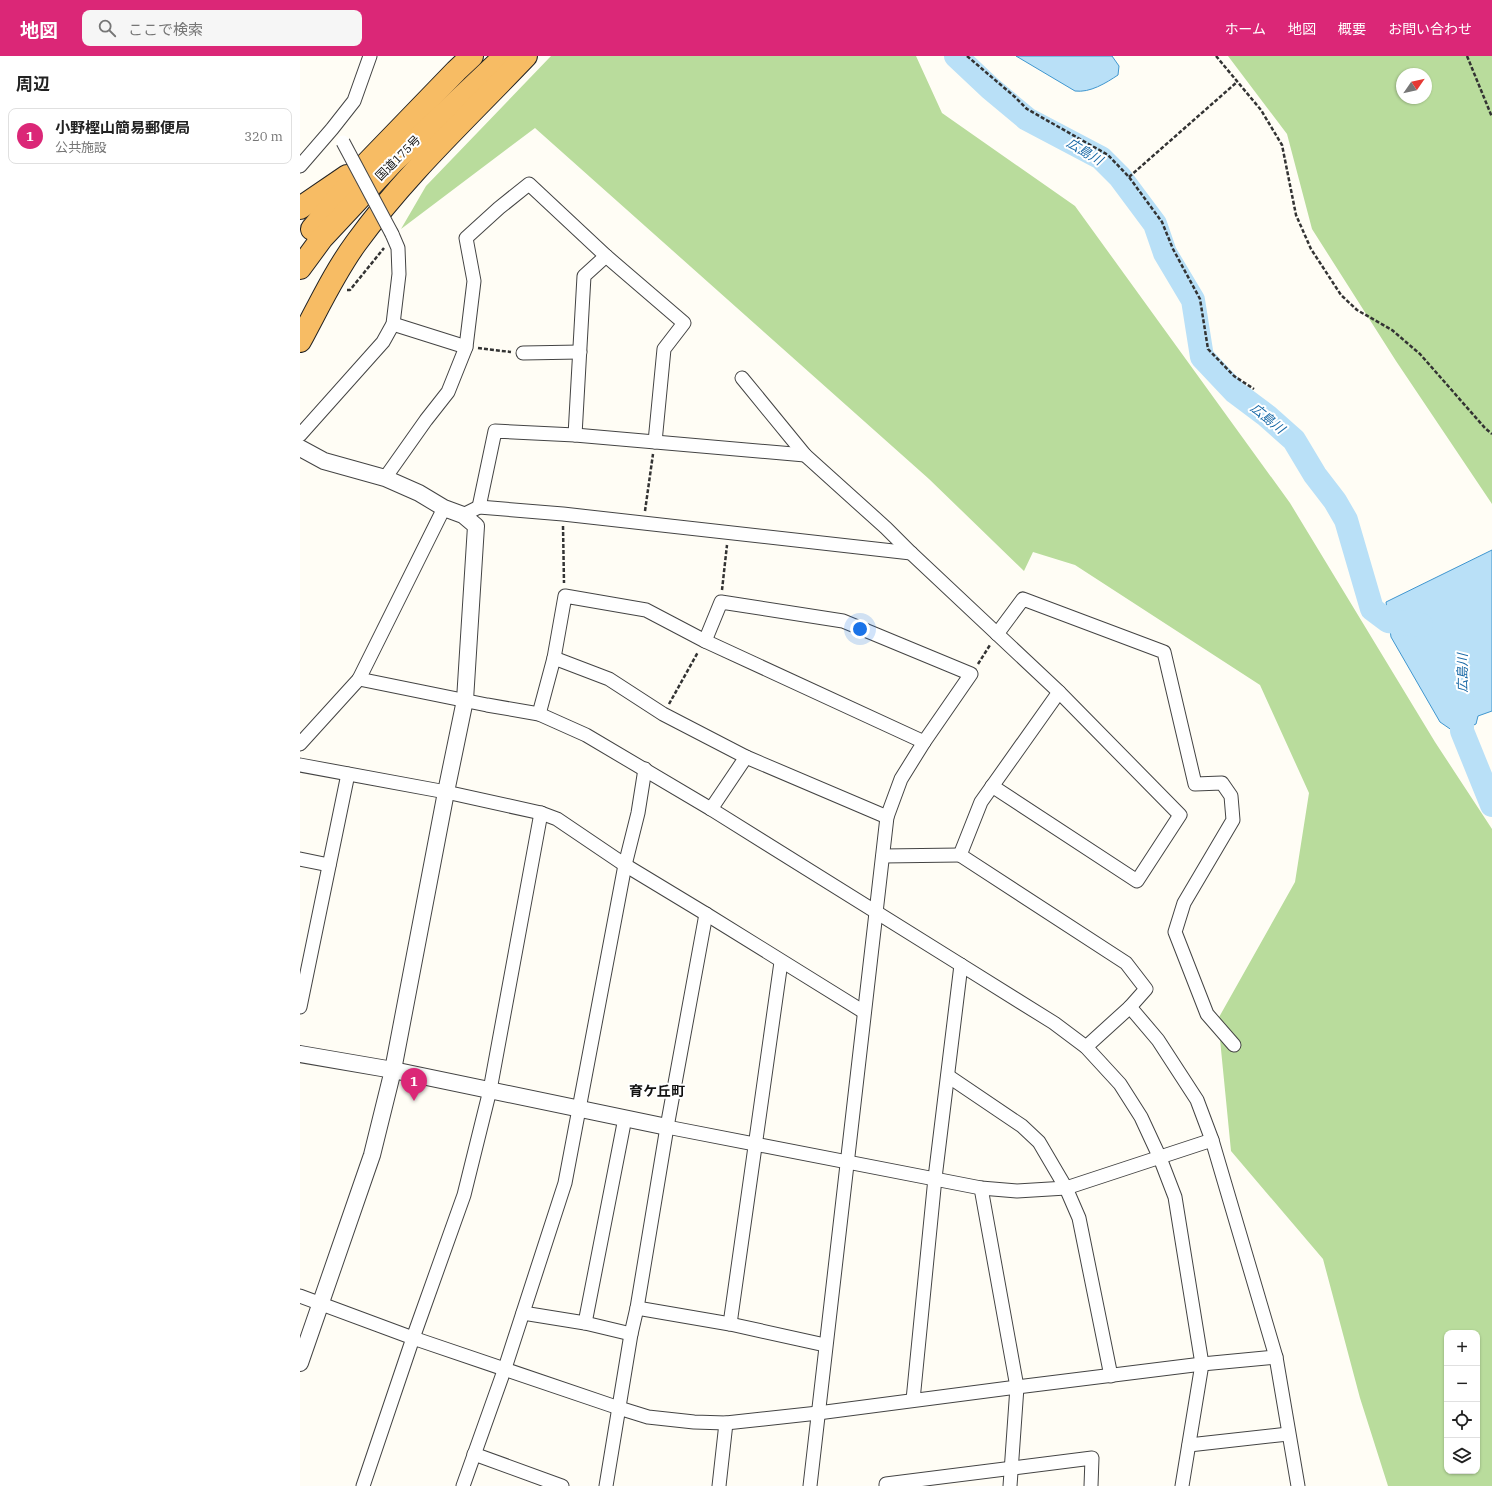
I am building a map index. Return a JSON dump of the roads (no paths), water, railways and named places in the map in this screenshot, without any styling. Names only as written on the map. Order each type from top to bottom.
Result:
[{"type":"highway","name":"国道175号","points":[[300,243],[366,163],[472,56]]},
{"type":"highway","name":"国道175号","points":[[300,268],[322,238],[393,162],[506,56]]},
{"type":"highway","points":[[300,341],[336,273],[372,221],[395,193],[526,56]]},
{"type":"highway","points":[[300,208],[366,163]]},
{"type":"street","points":[[300,166],[354,101],[370,56]]},
{"type":"street","points":[[300,436],[384,342],[393,324],[399,274],[398,248],[392,234],[343,142],[332,129]]},
{"type":"street","points":[[385,478],[426,420],[448,392],[466,347],[474,281],[466,238],[499,208],[529,184],[606,256],[684,323],[664,349],[655,442]]},
{"type":"street","points":[[575,435],[584,276],[606,256]]},
{"type":"street","points":[[393,324],[466,347]]},
{"type":"street","points":[[523,354],[580,352]]},
{"type":"street","points":[[742,378],[805,455],[886,528],[1059,692],[1180,815],[1137,881],[992,786]]},
{"type":"street","points":[[479,507],[495,431],[575,435],[805,455]]},
{"type":"street","points":[[300,448],[324,461],[385,478],[419,493],[444,508],[463,515],[476,526],[464,700],[393,1070],[372,1155],[300,1363]]},
{"type":"street","points":[[463,515],[479,507],[563,514],[911,553]]},
{"type":"street","points":[[300,744],[359,679],[444,508]]},
{"type":"street","points":[[539,714],[554,658],[565,596],[646,610],[705,641],[924,742]]},
{"type":"street","points":[[997,634],[1023,599],[1164,652],[1195,784],[1222,783],[1231,796],[1233,820],[1184,903],[1175,932],[1207,1014],[1234,1045]]},
{"type":"street","points":[[705,641],[721,602],[843,621],[971,674],[924,742],[901,779],[887,816],[810,1486]]},
{"type":"street","points":[[554,658],[610,679],[663,714],[746,757],[887,816]]},
{"type":"street","points":[[359,679],[539,714],[586,735],[711,809],[1054,1023],[1086,1047],[1120,1084],[1141,1117],[1160,1158],[1175,1196],[1202,1364],[1182,1486]]},
{"type":"street","points":[[960,854],[981,802],[1059,692]]},
{"type":"street","points":[[711,809],[746,757]]},
{"type":"street","points":[[300,765],[446,792],[541,813],[557,819],[624,865],[864,1012]]},
{"type":"street","points":[[463,1486],[505,1368],[565,1183],[624,865],[638,813],[645,769]]},
{"type":"street","points":[[300,1007],[348,774]]},
{"type":"street","points":[[363,1486],[413,1338],[464,1195],[490,1090],[541,813]]},
{"type":"street","points":[[883,856],[960,854],[1126,963],[1146,989],[1130,1007],[1086,1047]]},
{"type":"street","points":[[300,859],[329,865]]},
{"type":"street","points":[[606,1486],[667,1127],[706,914]]},
{"type":"street","points":[[730,1324],[781,962]]},
{"type":"street","points":[[913,1400],[935,1178],[961,965]]},
{"type":"street","points":[[1130,1007],[1158,1040],[1197,1100],[1212,1140],[1276,1358],[1298,1486]]},
{"type":"street","points":[[300,1054],[393,1070],[667,1127],[981,1188],[1017,1191],[1066,1188],[1212,1140]]},
{"type":"street","points":[[948,1076],[1022,1126],[1039,1142],[1066,1188],[1079,1218],[1111,1376]]},
{"type":"street","points":[[585,1324],[625,1118]]},
{"type":"street","points":[[981,1188],[1017,1387],[1010,1486]]},
{"type":"street","points":[[300,1296],[413,1338],[619,1408],[648,1417],[694,1422],[726,1423],[818,1413],[1202,1364],[1276,1358]]},
{"type":"street","points":[[637,1308],[730,1324],[825,1345]]},
{"type":"street","points":[[523,1314],[585,1324],[631,1334]]},
{"type":"street","points":[[719,1486],[726,1423]]},
{"type":"street","points":[[1189,1445],[1288,1434]]},
{"type":"street","points":[[474,1454],[562,1486]]},
{"type":"street","points":[[886,1486],[886,1484],[1092,1458],[1091,1486]]},
{"type":"water","points":[[1016,56],[1112,56],[1119,66],[1118,75],[1092,89],[1075,91]]},
{"type":"water","points":[[1492,550],[1492,711],[1478,716],[1476,724],[1456,733],[1440,722],[1391,637],[1386,602]]},
{"type":"waterway","name":"広島川","points":[[956,56],[990,88],[1027,119],[1101,158],[1120,177],[1155,224],[1165,253],[1193,300],[1202,357],[1235,392],[1267,416],[1294,440],[1315,475],[1335,501],[1346,520],[1372,609],[1388,621],[1421,625]]},
{"type":"waterway","name":"広島川","points":[[1462,699],[1462,731],[1492,805]]},
{"type":"place","name":"小野樫山簡易郵便局","points":[[414,1101]]},
{"type":"district","name":"育ケ丘町","points":[[657,1091]]}]
